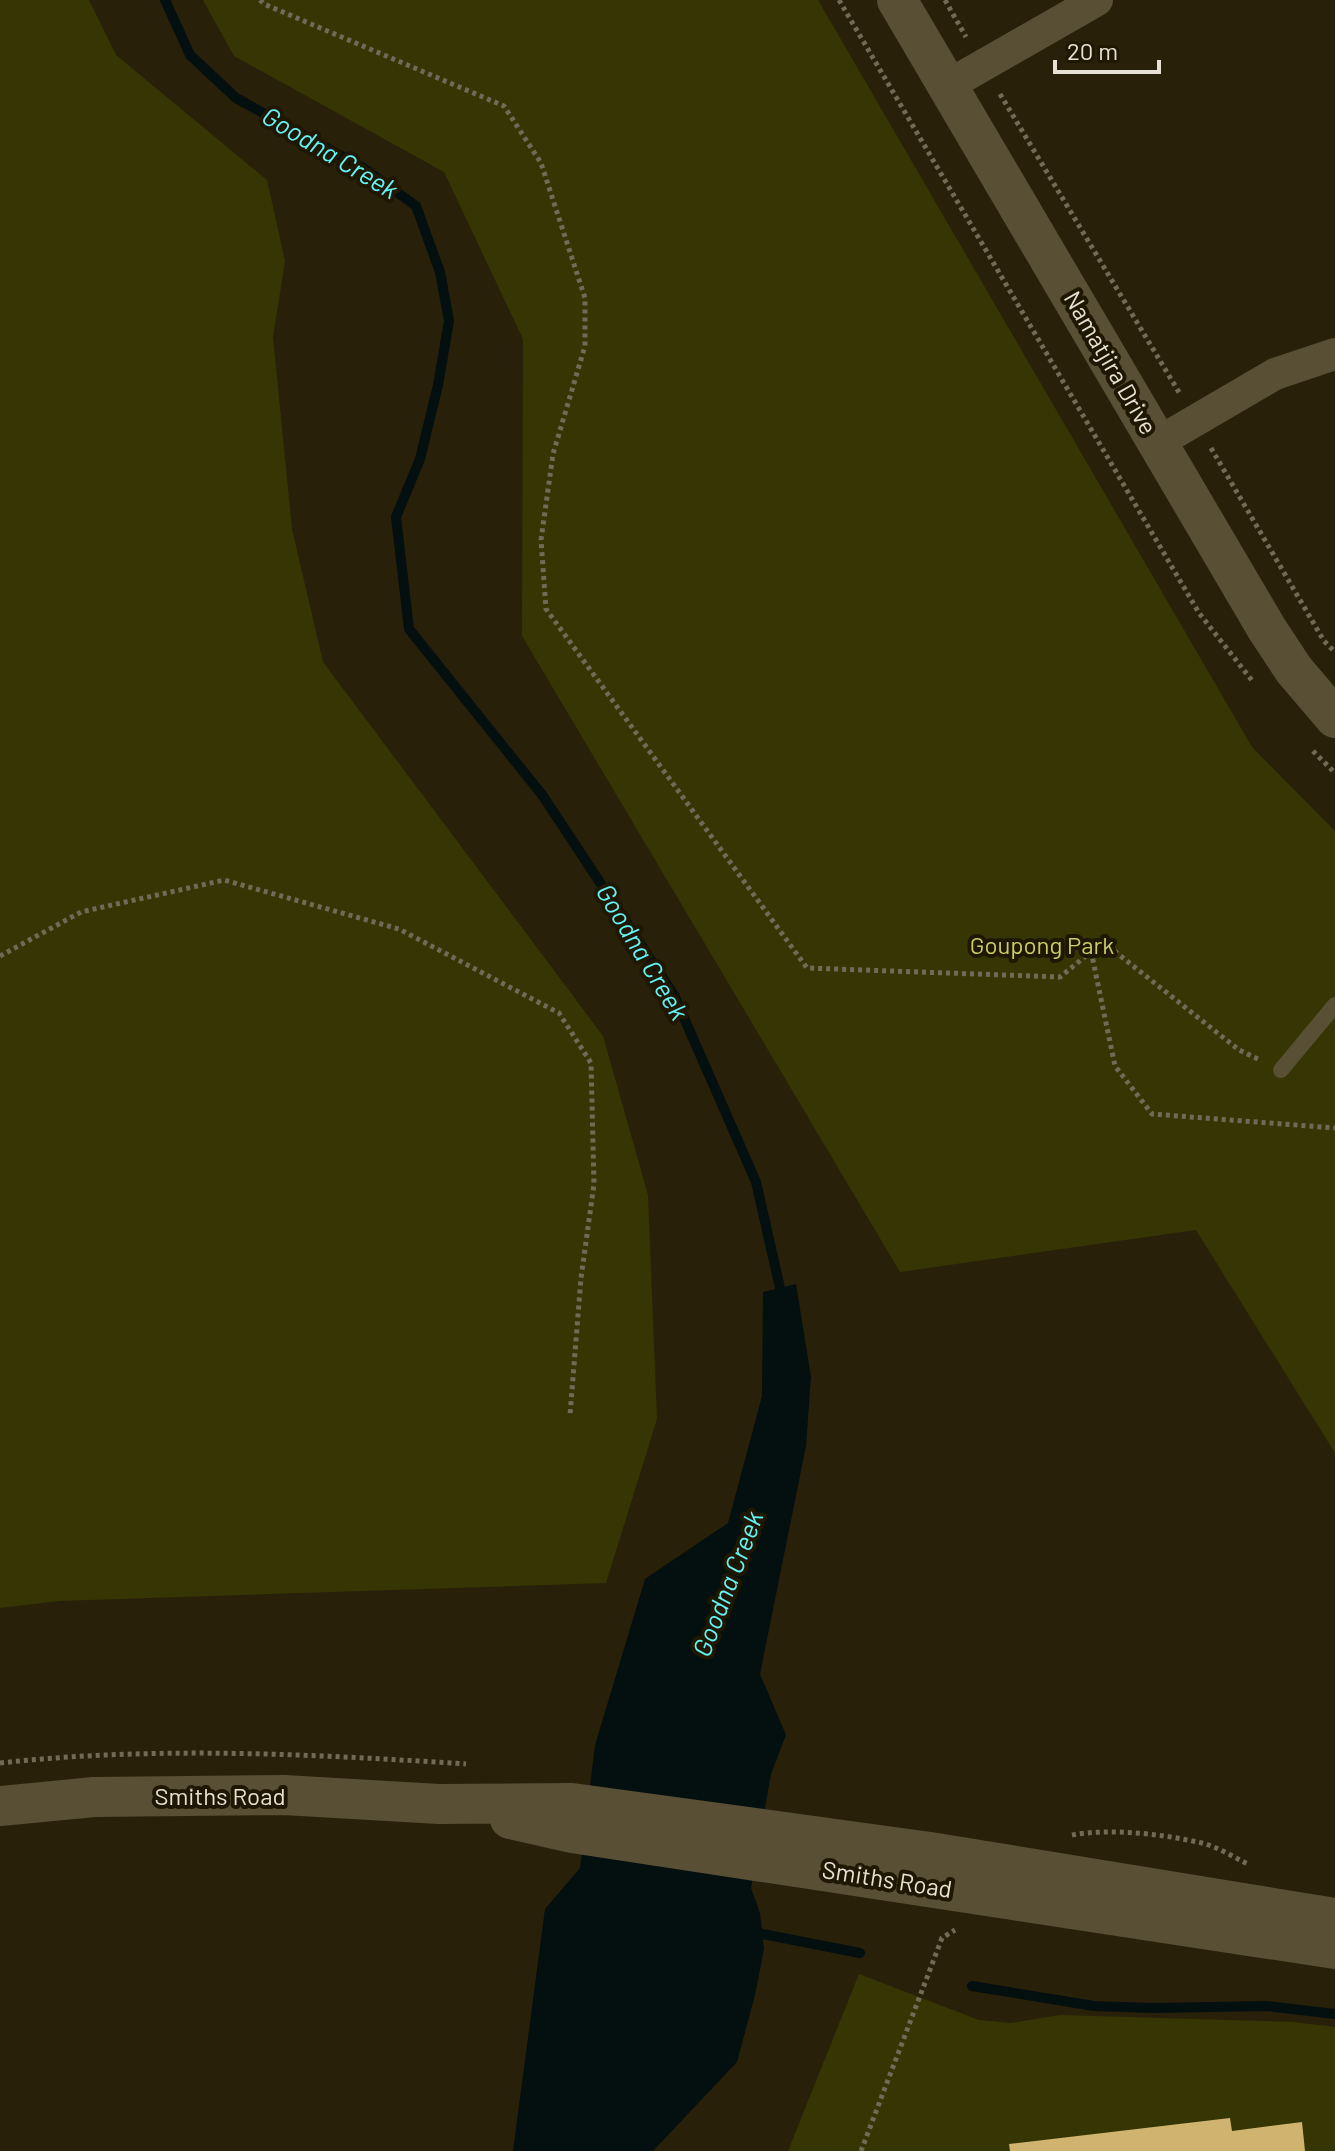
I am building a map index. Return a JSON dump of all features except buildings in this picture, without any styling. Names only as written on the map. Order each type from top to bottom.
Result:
[{"type":"street","name":"Namatjira Drive","points":[[897,0],[1294,670],[1320,731]]},
{"type":"street","points":[[947,86],[1097,0]]},
{"type":"street","points":[[1157,443],[1275,374],[1335,354]]},
{"type":"street","name":"Smiths Road","points":[[0,1806],[94,1797],[284,1795],[439,1804],[572,1818],[1335,1918]]},
{"type":"street","name":"Smiths Road","points":[[789,1848],[1335,1949]]},
{"type":"lane","points":[[1281,1070],[1335,1005]]},
{"type":"path","points":[[260,0],[504,106],[541,163],[585,298],[585,346],[553,454],[541,540],[546,609],[807,968],[1060,977],[1103,942],[1239,1050],[1281,1070]]},
{"type":"path","points":[[839,0],[1199,613],[1256,685]]},
{"type":"path","points":[[945,0],[1324,641],[1335,652]]},
{"type":"path","points":[[1320,731],[1335,773]]},
{"type":"path","points":[[0,956],[81,912],[224,880],[399,929],[559,1013],[591,1063],[594,1184],[581,1278],[570,1415]]},
{"type":"path","points":[[1091,951],[1115,1066],[1152,1114],[1335,1128]]},
{"type":"path","points":[[861,2151],[942,1938],[968,1922]]},
{"type":"green space","points":[[0,0],[89,0],[116,55],[267,180],[285,261],[273,337],[292,529],[323,662],[603,1036],[648,1195],[657,1419],[606,1583],[59,1601],[0,1608]]},
{"type":"green space","name":"Goupong Park","points":[[203,0],[818,0],[1252,747],[1335,831],[1335,1453],[1196,1230],[900,1272],[522,636],[523,339],[444,172],[234,56]]},
{"type":"green space","points":[[859,1974],[979,2020],[1011,2023],[1060,2015],[1293,2022],[1335,2027],[1335,2151],[788,2151]]},
{"type":"water","points":[[796,1284],[811,1377],[806,1446],[760,1674],[786,1735],[771,1774],[751,1888],[760,1913],[764,1949],[737,2062],[653,2151],[513,2151],[545,1909],[580,1868],[595,1745],[645,1579],[728,1523],[762,1396],[763,1292]]},
{"type":"waterway","name":"Goodna Creek","points":[[165,0],[190,55],[236,98],[365,169],[416,206],[440,272],[449,321],[420,459],[396,517],[409,629],[543,796],[674,995],[756,1182],[780,1299]]},
{"type":"waterway","points":[[752,1932],[860,1953]]},
{"type":"waterway","points":[[972,1986],[1094,2006],[1267,2006],[1335,2014]]}]
